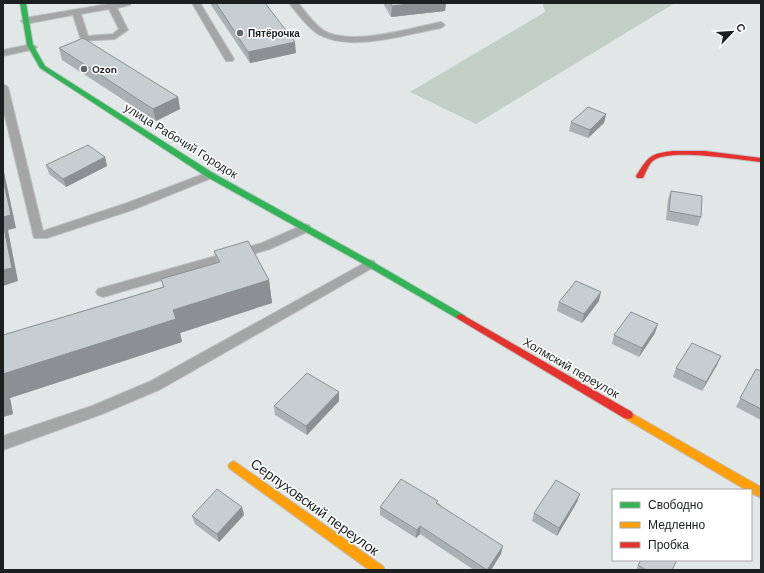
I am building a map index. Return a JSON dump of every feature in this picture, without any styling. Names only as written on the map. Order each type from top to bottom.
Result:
[{"type":"street","name":"улица Рабочий Городок","points":[[23,3],[25,22],[32,47],[36,60],[42,67],[210,175],[370,264]]},
{"type":"street","points":[[640,176],[652,158],[663,153],[696,154],[761,160]]},
{"type":"street","name":"Холмский переулок","points":[[370,264],[761,493]]},
{"type":"street","name":"Серпуховский переулок","points":[[234,466],[379,570]]},
{"type":"lane","points":[[25,22],[127,3]]},
{"type":"lane","points":[[196,3],[229,59]]},
{"type":"lane","points":[[293,3],[321,32],[331,38],[367,39],[441,25]]},
{"type":"lane","points":[[76,12],[84,36],[87,39],[109,37],[121,33],[124,30],[112,6]]},
{"type":"lane","points":[[3,53],[32,47]]},
{"type":"lane","points":[[3,86],[38,235],[44,235],[131,206],[210,175]]},
{"type":"lane","points":[[103,292],[266,246],[305,228]]},
{"type":"lane","points":[[3,442],[98,410],[156,385],[370,264]]},
{"type":"shaded area","points":[[544,3],[675,3],[476,124],[410,92],[545,12],[543,5]]},
{"type":"building","points":[[216,3],[265,3],[295,42],[248,52]]},
{"type":"building","points":[[390,3],[418,3],[392,6]]},
{"type":"building","points":[[83,38],[178,97],[153,109],[59,48]]},
{"type":"building","points":[[588,107],[606,114],[590,130],[571,122]]},
{"type":"building","points":[[88,145],[105,157],[63,179],[46,165]]},
{"type":"building","points":[[3,179],[11,215],[3,217]]},
{"type":"building","points":[[671,191],[702,196],[701,217],[669,211]]},
{"type":"building","points":[[3,223],[12,268],[3,270]]},
{"type":"building","points":[[248,241],[269,280],[173,310],[176,319],[3,374],[3,335],[164,287],[161,279],[220,262],[214,251]]},
{"type":"building","points":[[576,281],[601,292],[584,314],[559,302]]},
{"type":"building","points":[[631,312],[658,324],[642,348],[614,335]]},
{"type":"building","points":[[692,343],[721,356],[706,382],[676,368]]},
{"type":"building","points":[[756,369],[761,371],[761,409],[740,398]]},
{"type":"building","points":[[307,373],[339,392],[306,426],[274,406]]},
{"type":"building","points":[[401,479],[438,501],[436,503],[503,546],[487,570],[420,526],[417,530],[380,507]]},
{"type":"building","points":[[556,480],[580,494],[559,528],[534,513]]},
{"type":"building","points":[[217,489],[242,507],[217,534],[192,516]]},
{"type":"building","points":[[640,561],[676,561],[672,570],[646,570],[638,565]]},
{"type":"traffic: fast","points":[[23,3],[30,45],[42,67],[210,175],[370,264],[461,317]]},
{"type":"traffic: slow","points":[[628,415],[761,493]]},
{"type":"traffic: slow","points":[[234,466],[379,570]]},
{"type":"traffic: jam","points":[[640,176],[652,158],[673,153],[721,155],[761,160]]},
{"type":"traffic: jam","points":[[461,317],[628,415]]},
{"type":"place","name":"Пятёрочка","points":[[240,33]]},
{"type":"place","name":"Ozon","points":[[84,69]]}]
